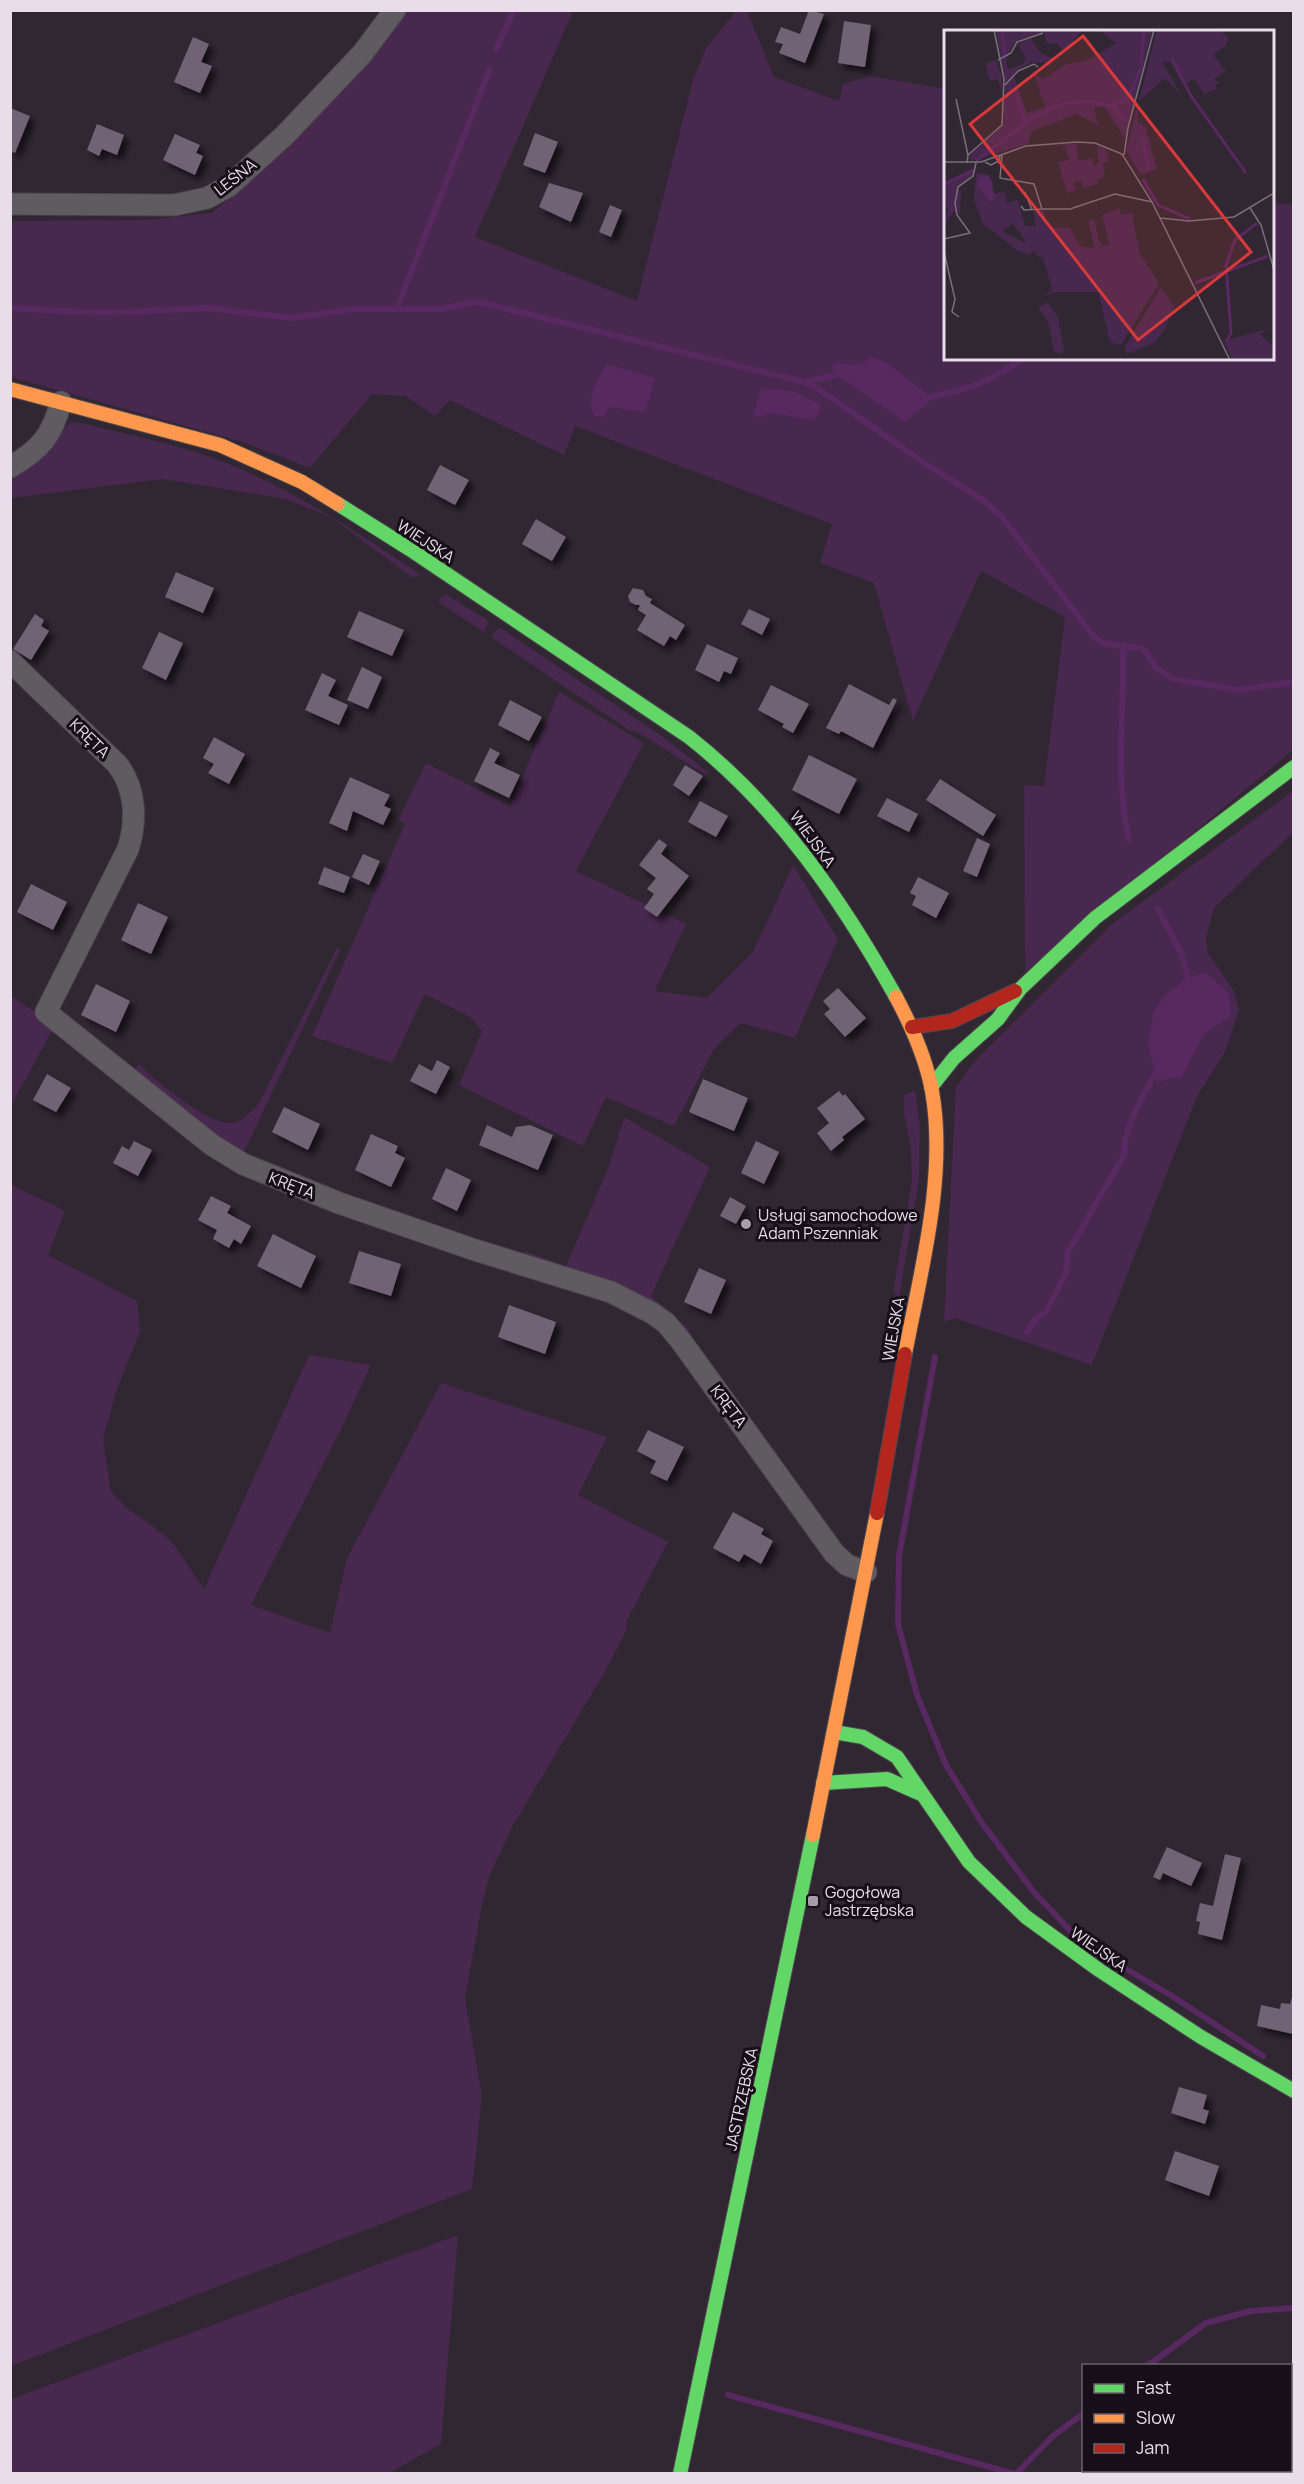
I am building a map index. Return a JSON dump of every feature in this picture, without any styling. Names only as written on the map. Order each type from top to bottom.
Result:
[{"type":"street","name":"LEŚNA","points":[[10,204],[174,205],[207,198],[229,186],[285,135],[362,54],[395,10]]},
{"type":"street","name":"WIEJSKA","points":[[10,389],[220,445],[302,482],[563,651],[710,752],[760,798],[804,854],[878,964],[912,1027],[925,1060],[931,1087],[936,1152],[931,1207],[866,1572],[834,1732],[863,1737],[897,1757],[969,1862],[994,1889],[1026,1917],[1127,1989],[1293,2091]]},
{"type":"street","points":[[10,467],[47,439],[54,428],[61,402]]},
{"type":"street","name":"KRĘTA","points":[[10,661],[117,764],[130,789],[134,811],[133,829],[128,849],[46,1012],[206,1139],[243,1164],[339,1203],[475,1250],[591,1285],[652,1312],[666,1323],[681,1341],[834,1553],[847,1565],[866,1572]]},
{"type":"street","points":[[931,1087],[954,1058],[998,1019],[1020,989],[1112,904],[1293,768]]},
{"type":"street","points":[[912,1027],[952,1021],[1020,989]]},
{"type":"street","name":"JASTRZĘBSKA","points":[[680,2474],[834,1732]]},
{"type":"street","points":[[824,1783],[887,1779],[921,1794]]},
{"type":"shaded area","points":[[395,11],[573,11],[475,237],[637,301],[693,80],[706,48],[736,11],[747,11],[774,77],[839,101],[843,84],[871,76],[944,89],[944,360],[1274,360],[1274,203],[1293,205],[1293,750],[1025,972],[1024,785],[1044,786],[1065,617],[981,571],[913,721],[874,583],[820,563],[832,524],[575,426],[564,455],[450,400],[435,416],[405,396],[372,394],[310,468],[243,442],[11,377],[11,221],[147,220],[212,213],[236,193]]},
{"type":"shaded area","points":[[870,357],[886,362],[931,397],[928,403],[905,422],[834,373],[832,367],[835,363],[858,364]]},
{"type":"shaded area","points":[[607,364],[655,378],[645,412],[609,407],[602,417],[594,416],[592,396]]},
{"type":"shaded area","points":[[761,388],[793,391],[821,405],[815,420],[769,413],[762,417],[753,416]]},
{"type":"shaded area","points":[[70,422],[181,448],[241,469],[322,511],[423,576],[418,575],[413,578],[329,516],[285,499],[162,479],[11,498],[10,476],[56,439]]},
{"type":"shaded area","points":[[447,595],[487,620],[488,625],[484,632],[438,602]]},
{"type":"shaded area","points":[[497,629],[502,629],[662,736],[709,773],[707,776],[634,730],[632,732],[491,637]]},
{"type":"shaded area","points":[[559,692],[644,743],[576,871],[686,924],[655,991],[707,998],[753,952],[793,865],[838,939],[795,1038],[741,1023],[714,1049],[674,1126],[606,1097],[583,1146],[459,1085],[482,1031],[470,1017],[425,994],[392,1063],[312,1036],[405,824],[398,820],[426,763],[510,806]]},
{"type":"shaded area","points":[[1293,791],[1293,832],[1214,908],[1206,938],[1208,953],[1234,991],[1239,1010],[1225,1052],[1197,1096],[1092,1365],[955,1318],[944,1322],[956,1087],[973,1063],[1111,925]]},
{"type":"shaded area","points":[[337,948],[340,950],[242,1156],[134,1073],[139,1064],[197,1110],[222,1122],[239,1121],[258,1105]]},
{"type":"shaded area","points":[[1205,972],[1229,994],[1231,1016],[1204,1034],[1182,1076],[1157,1082],[1148,1043],[1153,1014],[1163,997],[1186,979]]},
{"type":"shaded area","points":[[11,996],[55,1025],[11,1106]]},
{"type":"shaded area","points":[[915,1090],[920,1127],[919,1180],[899,1298],[893,1291],[912,1182],[911,1149],[904,1113],[904,1095]]},
{"type":"shaded area","points":[[624,1117],[710,1167],[651,1296],[689,1329],[688,1334],[527,1258],[524,1251],[566,1266],[608,1169]]},
{"type":"shaded area","points":[[10,1184],[65,1211],[48,1255],[137,1301],[140,1331],[117,1389],[103,1439],[111,1492],[129,1510],[173,1543],[204,1589],[309,1355],[371,1365],[251,1605],[330,1633],[347,1558],[441,1383],[607,1437],[578,1495],[668,1542],[627,1620],[626,1631],[606,1670],[512,1827],[489,1877],[465,1999],[482,2096],[472,2189],[11,2366]]},
{"type":"shaded area","points":[[458,2235],[441,2444],[389,2473],[11,2473],[11,2399]]},
{"type":"building","points":[[809,10],[824,14],[805,63],[779,53],[783,44],[775,42],[781,27],[800,34]]},
{"type":"building","points":[[844,21],[871,25],[865,67],[838,63]]},
{"type":"building","points":[[193,37],[209,44],[201,62],[212,66],[200,93],[174,82]]},
{"type":"building","points":[[10,108],[30,116],[15,153],[10,151]]},
{"type":"building","points":[[97,124],[124,135],[117,155],[102,149],[99,156],[87,150]]},
{"type":"building","points":[[535,133],[558,142],[545,173],[523,165]]},
{"type":"building","points":[[175,134],[200,145],[196,153],[203,156],[195,175],[163,160]]},
{"type":"building","points":[[549,183],[583,193],[571,222],[539,207]]},
{"type":"building","points":[[610,205],[622,210],[611,237],[599,232]]},
{"type":"building","points":[[440,465],[469,480],[455,505],[427,490]]},
{"type":"building","points":[[536,519],[566,537],[552,561],[522,544]]},
{"type":"building","points":[[176,572],[214,588],[203,613],[165,597]]},
{"type":"building","points":[[633,588],[643,590],[646,596],[652,599],[650,603],[685,625],[676,640],[670,636],[664,646],[637,630],[646,615],[638,610],[640,605],[630,602],[628,596]]},
{"type":"building","points":[[749,609],[770,619],[762,635],[741,624]]},
{"type":"building","points":[[359,611],[404,630],[392,656],[347,637]]},
{"type":"building","points":[[35,614],[44,620],[41,626],[49,631],[31,660],[13,649]]},
{"type":"building","points":[[159,632],[183,643],[166,680],[142,668]]},
{"type":"building","points":[[707,644],[738,658],[731,674],[724,671],[719,682],[695,670]]},
{"type":"building","points":[[362,667],[382,677],[368,709],[347,700]]},
{"type":"building","points":[[322,673],[336,680],[328,696],[348,705],[339,725],[305,710]]},
{"type":"building","points":[[849,684],[889,705],[893,698],[897,700],[873,748],[841,731],[839,734],[826,728]]},
{"type":"building","points":[[771,685],[809,704],[793,733],[782,727],[784,724],[758,710]]},
{"type":"building","points":[[510,700],[542,717],[529,741],[498,725]]},
{"type":"building","points":[[214,737],[245,754],[229,784],[208,773],[214,764],[203,758]]},
{"type":"building","points":[[490,748],[500,753],[494,763],[520,775],[509,798],[474,781]]},
{"type":"building","points":[[809,755],[857,779],[839,814],[792,790]]},
{"type":"building","points":[[685,765],[703,776],[689,796],[673,785]]},
{"type":"building","points":[[350,777],[390,795],[384,806],[391,809],[383,825],[353,811],[347,831],[329,823]]},
{"type":"building","points":[[940,779],[996,815],[983,836],[926,800]]},
{"type":"building","points":[[887,798],[918,814],[909,832],[877,816]]},
{"type":"building","points":[[700,801],[728,816],[716,837],[688,822]]},
{"type":"building","points":[[977,838],[990,844],[977,877],[963,871]]},
{"type":"building","points":[[659,839],[667,845],[661,854],[689,876],[657,917],[644,908],[654,894],[647,889],[656,878],[639,865]]},
{"type":"building","points":[[363,854],[380,861],[369,885],[352,877]]},
{"type":"building","points":[[324,867],[350,877],[344,893],[318,884]]},
{"type":"building","points":[[918,877],[949,893],[936,918],[912,905],[916,896],[910,893]]},
{"type":"building","points":[[31,884],[67,902],[53,930],[17,912]]},
{"type":"building","points":[[138,903],[168,917],[151,954],[121,940]]},
{"type":"building","points":[[96,984],[130,1001],[116,1032],[81,1015]]},
{"type":"building","points":[[838,988],[866,1018],[845,1037],[824,1014],[830,1009],[823,1001]]},
{"type":"building","points":[[437,1060],[450,1067],[436,1094],[410,1081],[419,1064],[432,1071]]},
{"type":"building","points":[[47,1074],[71,1088],[56,1112],[33,1100]]},
{"type":"building","points":[[703,1079],[748,1098],[734,1131],[689,1112]]},
{"type":"building","points":[[839,1091],[843,1096],[845,1094],[865,1119],[842,1137],[844,1140],[831,1151],[817,1133],[829,1123],[817,1108]]},
{"type":"building","points":[[284,1107],[320,1124],[308,1150],[272,1132]]},
{"type":"building","points":[[487,1125],[512,1137],[516,1127],[530,1125],[553,1135],[538,1170],[479,1145]]},
{"type":"building","points":[[371,1134],[398,1146],[395,1153],[405,1158],[391,1187],[355,1170]]},
{"type":"building","points":[[134,1141],[152,1150],[138,1176],[113,1163],[122,1146],[129,1150]]},
{"type":"building","points":[[756,1141],[779,1152],[764,1184],[741,1173]]},
{"type":"building","points":[[446,1168],[471,1180],[457,1211],[432,1199]]},
{"type":"building","points":[[211,1196],[231,1206],[227,1213],[251,1226],[241,1244],[234,1239],[229,1248],[213,1239],[217,1230],[198,1220]]},
{"type":"building","points":[[730,1197],[746,1206],[736,1224],[720,1216]]},
{"type":"building","points":[[273,1234],[316,1256],[301,1288],[257,1266]]},
{"type":"building","points":[[359,1251],[401,1264],[391,1296],[349,1283]]},
{"type":"building","points":[[699,1268],[726,1280],[711,1314],[684,1302]]},
{"type":"building","points":[[509,1305],[556,1322],[545,1354],[498,1337]]},
{"type":"building","points":[[648,1430],[684,1447],[667,1481],[650,1473],[656,1461],[637,1451]]},
{"type":"building","points":[[733,1512],[764,1529],[761,1534],[773,1541],[761,1564],[744,1554],[739,1562],[713,1548]]},
{"type":"building","points":[[1167,1847],[1202,1863],[1191,1886],[1163,1873],[1160,1880],[1153,1877]]},
{"type":"building","points":[[1225,1854],[1241,1858],[1222,1940],[1198,1934],[1200,1922],[1196,1921],[1200,1903],[1213,1906]]},
{"type":"building","points":[[1293,1994],[1293,2034],[1257,2026],[1261,2005],[1280,2009],[1281,2003],[1290,2004]]},
{"type":"building","points":[[1179,2087],[1207,2095],[1203,2109],[1209,2111],[1205,2124],[1171,2113]]},
{"type":"building","points":[[1175,2151],[1219,2166],[1209,2196],[1165,2180]]},
{"type":"waterway","points":[[496,50],[514,10]]},
{"type":"waterway","points":[[397,308],[490,69]]},
{"type":"waterway","points":[[10,308],[104,313],[208,308],[291,318],[354,309],[442,309],[474,302],[800,381],[817,388],[920,460],[983,500],[1002,517],[1095,638],[1105,644],[1141,648],[1156,668],[1173,679],[1238,690],[1294,682]]},
{"type":"waterway","points":[[931,397],[980,383],[1021,360]]},
{"type":"waterway","points":[[805,382],[836,375]]},
{"type":"waterway","points":[[1123,645],[1121,766],[1129,839]]},
{"type":"waterway","points":[[1158,909],[1181,953],[1188,978]]},
{"type":"waterway","points":[[1027,1332],[1037,1317],[1046,1312],[1066,1273],[1068,1252],[1124,1155],[1130,1123],[1155,1074]]},
{"type":"waterway","points":[[935,1357],[899,1556],[898,1624],[917,1695],[946,1765],[982,1823],[1033,1891],[1076,1937]]},
{"type":"waterway","points":[[1109,1959],[1172,1996],[1263,2056]]},
{"type":"waterway","points":[[1150,2364],[1206,2323],[1251,2311],[1294,2308]]},
{"type":"waterway","points":[[728,2395],[1015,2474]]},
{"type":"waterway","points":[[1016,2474],[1053,2436],[1082,2414]]},
{"type":"traffic: fast","points":[[338,504],[411,550],[689,737],[721,764],[751,793],[805,856],[853,925],[896,997]]},
{"type":"traffic: fast","points":[[931,1087],[954,1058],[998,1019],[1020,989],[1095,918],[1294,767]]},
{"type":"traffic: fast","points":[[834,1732],[863,1737],[897,1757],[969,1862],[1026,1917],[1099,1970],[1201,2037],[1294,2091]]},
{"type":"traffic: fast","points":[[823,1783],[887,1779],[921,1794]]},
{"type":"traffic: fast","points":[[680,2474],[813,1835]]},
{"type":"traffic: slow","points":[[10,389],[220,445],[302,482],[338,504]]},
{"type":"traffic: slow","points":[[896,997],[913,1031],[926,1067],[936,1123],[936,1156],[930,1223],[905,1354]]},
{"type":"traffic: slow","points":[[813,1835],[877,1513]]},
{"type":"traffic: jam","points":[[912,1027],[952,1021],[1015,991]]},
{"type":"traffic: jam","points":[[877,1513],[905,1354]]},
{"type":"place","name":"Usługi samochodowe Adam Pszenniak","points":[[746,1224]]},
{"type":"place","name":"Gogołowa Jastrzębska","points":[[813,1901]]}]
